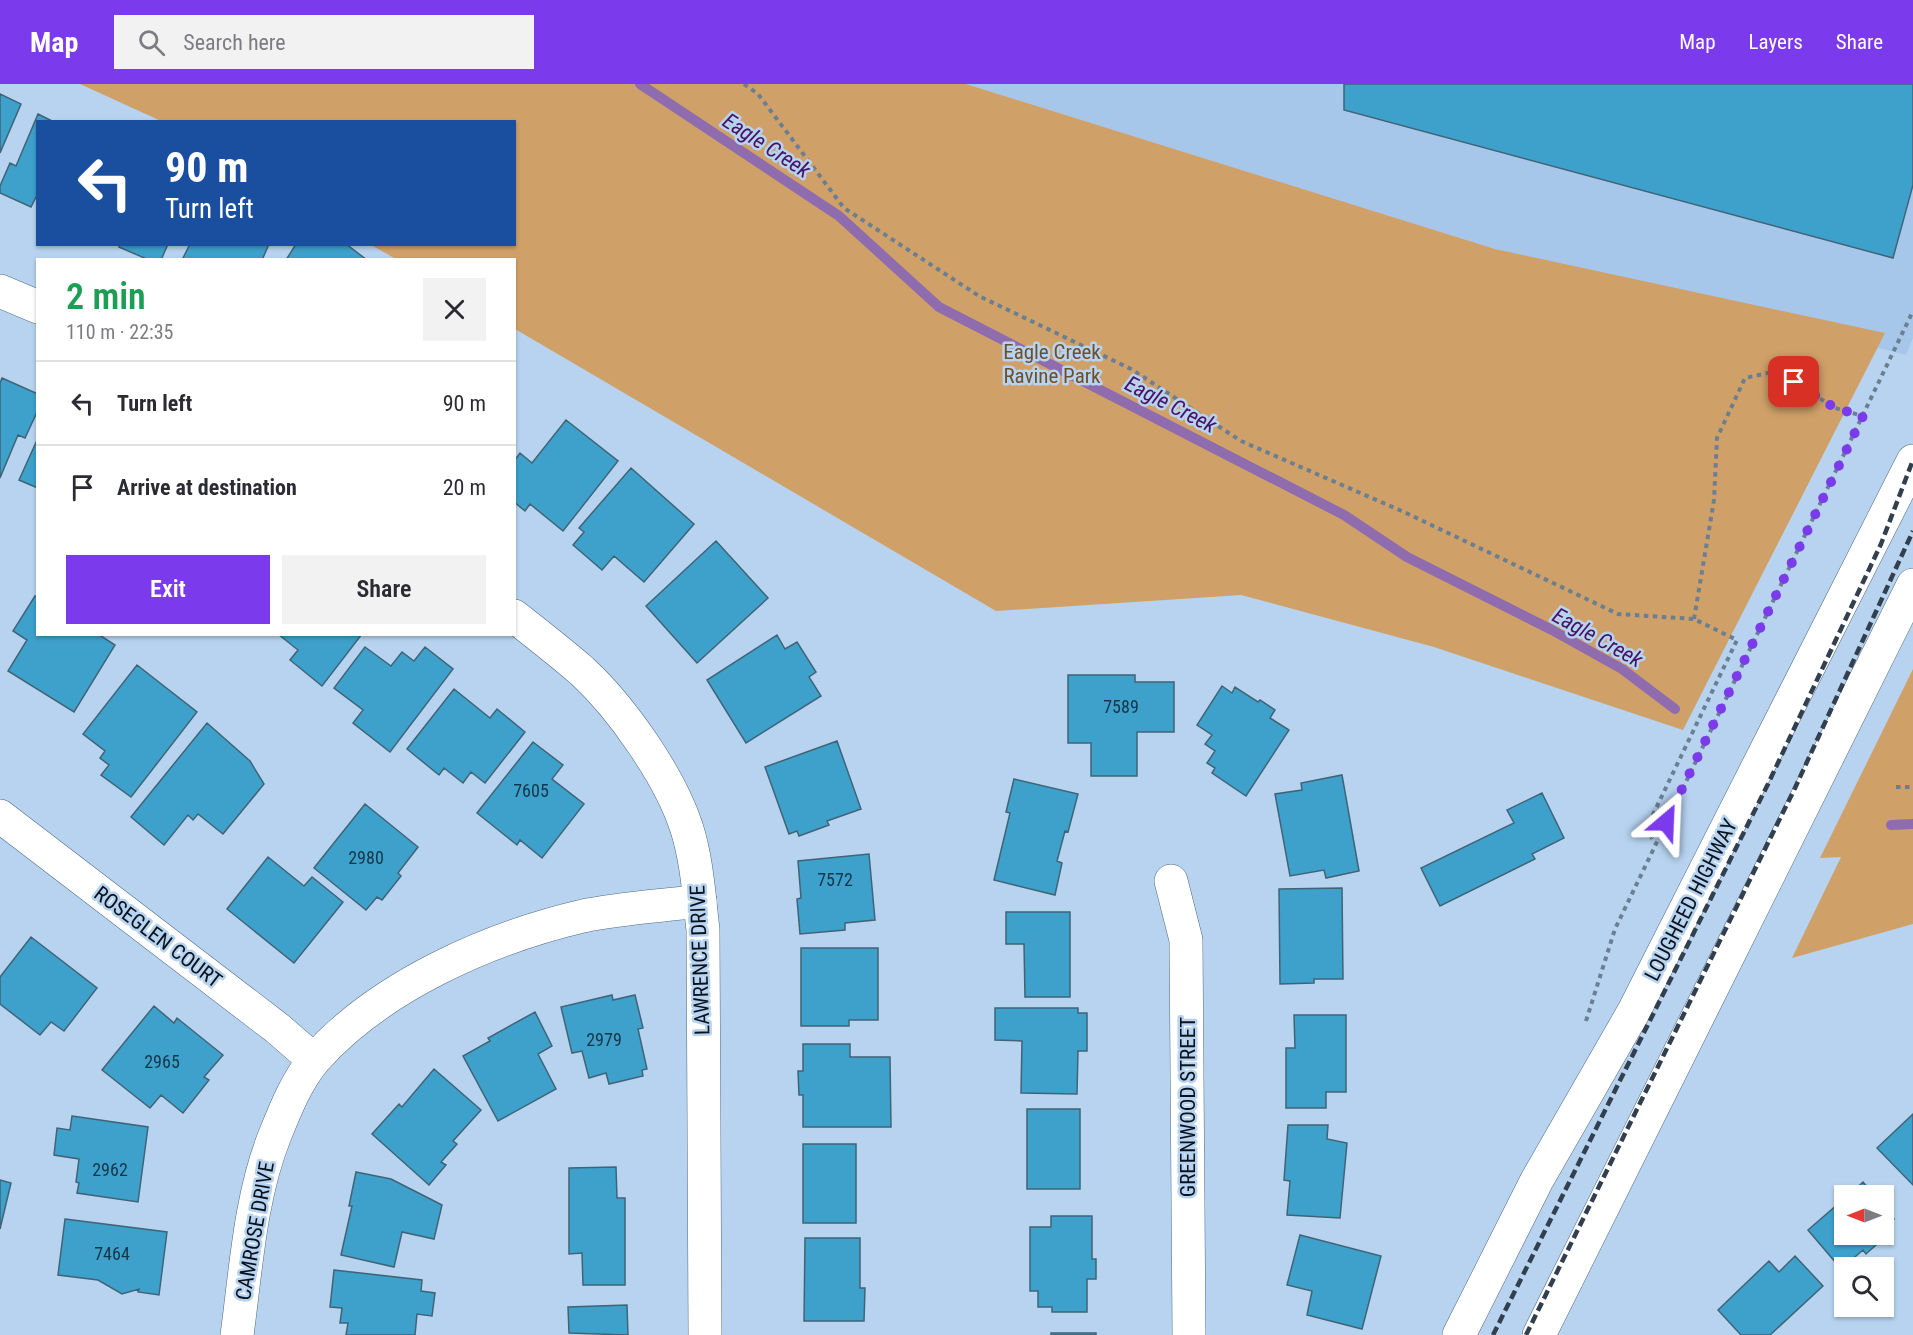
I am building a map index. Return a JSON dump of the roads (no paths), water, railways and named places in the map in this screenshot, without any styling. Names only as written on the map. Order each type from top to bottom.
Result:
[{"type":"street","points":[[0,291],[36,306]]},
{"type":"street","name":"LOUGHEED HIGHWAY","points":[[1459,1335],[1537,1180],[1634,1011],[1913,461]]},
{"type":"street","points":[[1539,1335],[1913,585]]},
{"type":"street","name":"LAWRENCE DRIVE","points":[[516,618],[584,673],[616,709],[646,750],[668,786],[686,827],[703,930],[705,1335]]},
{"type":"street","name":"ROSEGLEN COURT","points":[[0,816],[278,1028],[314,1060]]},
{"type":"street","name":"GREENWOOD STREET","points":[[1171,881],[1186,940],[1190,1335]]},
{"type":"street","name":"CAMROSE DRIVE","points":[[237,1335],[257,1199],[264,1167],[285,1111],[314,1060],[347,1030],[404,988],[477,950],[520,934],[585,916],[700,901]]},
{"type":"waterway","name":"Eagle Creek","points":[[640,84],[839,216],[939,307],[1344,515],[1407,557],[1552,630],[1622,669],[1675,709]]},
{"type":"waterway","name":"Eagle Creek","points":[[1891,825],[1913,824]]},
{"type":"railway","points":[[1493,1335],[1768,784],[1881,544],[1913,460]]},
{"type":"railway","points":[[1526,1335],[1795,788],[1913,531]]},
{"type":"park label","name":"Eagle Creek Ravine Park","points":[[1052,364]]}]
